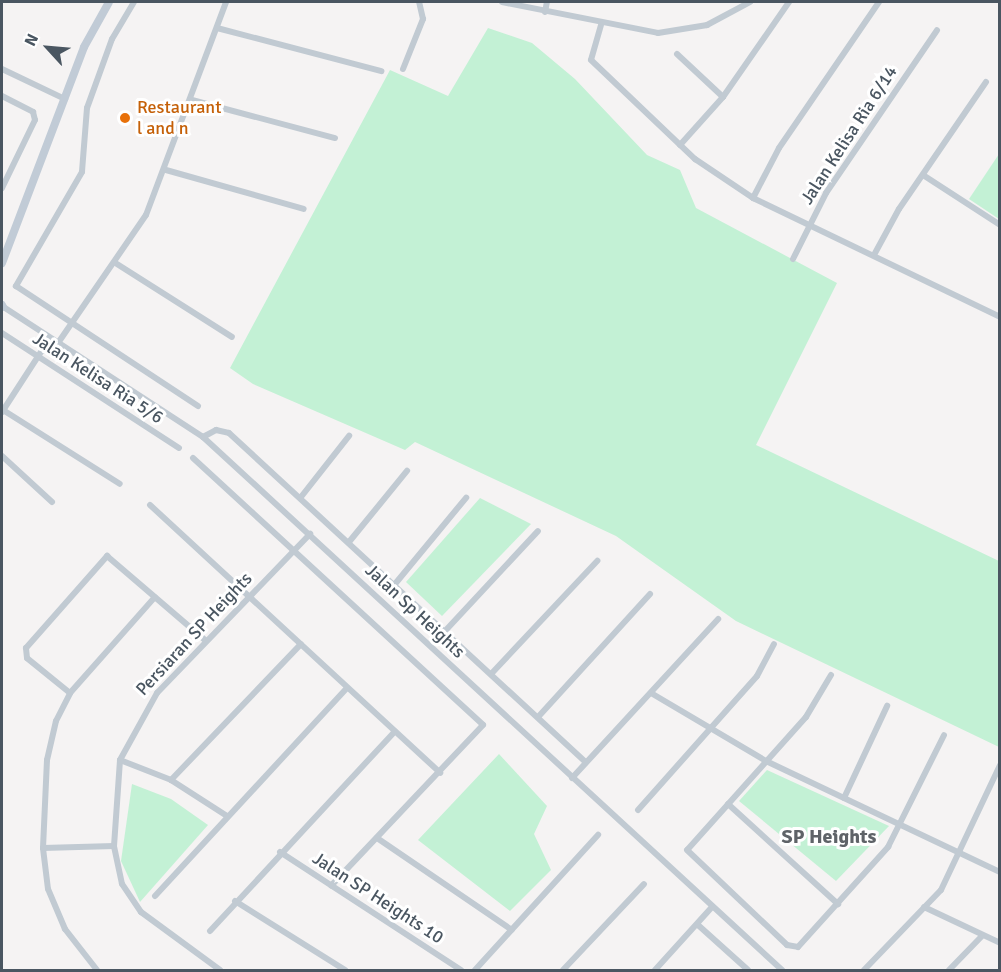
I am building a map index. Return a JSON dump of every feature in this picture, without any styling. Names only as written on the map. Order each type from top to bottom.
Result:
[{"type":"main road","points":[[2,263],[84,47],[109,2]]},
{"type":"street","points":[[134,2],[112,39],[87,108],[80,176],[15,280],[19,290],[198,406]]},
{"type":"street","points":[[58,344],[117,264],[166,170],[226,2]]},
{"type":"street","points":[[403,69],[423,19],[418,2]]},
{"type":"street","points":[[502,2],[601,25],[687,31],[732,15],[750,2]]},
{"type":"street","points":[[545,12],[547,2]]},
{"type":"street","points":[[680,145],[723,97],[789,2]]},
{"type":"street","points":[[753,198],[779,148],[879,2]]},
{"type":"street","points":[[601,25],[591,60],[680,145],[753,198],[999,317]]},
{"type":"street","points":[[217,28],[381,71]]},
{"type":"street","name":"Jalan Kelisa Ria 6/14","points":[[793,259],[810,225],[937,30]]},
{"type":"street","points":[[677,54],[723,97]]},
{"type":"street","points":[[2,69],[65,99]]},
{"type":"street","points":[[874,255],[923,175],[986,82]]},
{"type":"street","points":[[2,96],[35,116],[2,188]]},
{"type":"street","points":[[192,100],[335,138]]},
{"type":"street","points":[[166,170],[304,209]]},
{"type":"street","points":[[923,175],[999,225]]},
{"type":"street","points":[[117,264],[232,337]]},
{"type":"street","name":"Jalan Sp Heights","points":[[2,306],[203,436],[782,970]]},
{"type":"street","name":"Jalan Kelisa Ria 5/6","points":[[2,333],[179,448]]},
{"type":"street","points":[[50,338],[2,411],[120,484]]},
{"type":"street","points":[[203,436],[216,430],[229,433],[446,630],[586,762]]},
{"type":"street","points":[[301,497],[349,436]]},
{"type":"street","points":[[2,456],[52,502]]},
{"type":"street","points":[[192,458],[483,725],[331,886]]},
{"type":"street","points":[[349,542],[406,471]]},
{"type":"street","points":[[395,584],[466,498]]},
{"type":"street","points":[[150,505],[440,773]]},
{"type":"street","points":[[446,630],[538,531]]},
{"type":"street","name":"Persiaran SP Heights","points":[[220,970],[141,912],[122,884],[114,846],[120,760],[139,717],[206,641],[310,534]]},
{"type":"street","points":[[70,693],[27,658],[26,648],[104,557],[206,641]]},
{"type":"street","points":[[492,673],[597,561]]},
{"type":"street","points":[[539,716],[650,594]]},
{"type":"street","points":[[98,970],[64,929],[51,900],[44,848],[47,760],[56,721],[70,693],[155,597]]},
{"type":"street","points":[[572,778],[718,619]]},
{"type":"street","points":[[171,780],[300,644]]},
{"type":"street","points":[[638,810],[757,676],[774,644]]},
{"type":"street","points":[[831,675],[810,711],[687,850],[781,940],[798,946],[838,904],[901,825],[944,735]]},
{"type":"street","points":[[155,896],[347,688]]},
{"type":"street","points":[[651,693],[708,729],[766,761],[999,872]]},
{"type":"street","points":[[844,798],[887,706]]},
{"type":"street","points":[[210,931],[280,852],[395,731]]},
{"type":"street","points":[[120,760],[171,780],[227,816]]},
{"type":"street","points":[[864,970],[941,890],[999,765]]},
{"type":"street","points":[[728,804],[838,904]]},
{"type":"street","points":[[475,970],[598,835]]},
{"type":"street","points":[[376,838],[512,930]]},
{"type":"street","points":[[44,848],[114,846]]},
{"type":"street","name":"Jalan SP Heights 10","points":[[280,852],[461,970]]},
{"type":"street","points":[[563,970],[644,884]]},
{"type":"street","points":[[236,901],[345,970]]},
{"type":"street","points":[[655,970],[712,907]]},
{"type":"street","points":[[924,907],[999,943]]},
{"type":"street","points":[[698,925],[748,970]]},
{"type":"street","points":[[949,970],[982,936]]},
{"type":"green space","points":[[488,28],[532,43],[575,79],[647,155],[680,170],[696,208],[837,283],[756,445],[999,561],[999,747],[736,621],[616,536],[415,442],[405,450],[253,384],[230,368],[390,70],[448,96]]},
{"type":"green space","points":[[999,154],[999,219],[969,199]]},
{"type":"green space","points":[[480,498],[531,524],[442,616],[406,582]]},
{"type":"green space","points":[[499,754],[547,806],[534,834],[551,870],[510,911],[418,840]]},
{"type":"green space","points":[[767,770],[889,826],[836,881],[739,801]]},
{"type":"green space","points":[[132,784],[171,799],[208,825],[140,902],[121,861]]},
{"type":"place","name":"Restaurant l and n","points":[[125,118]]},
{"type":"district","name":"SP Heights","points":[[829,836]]}]
